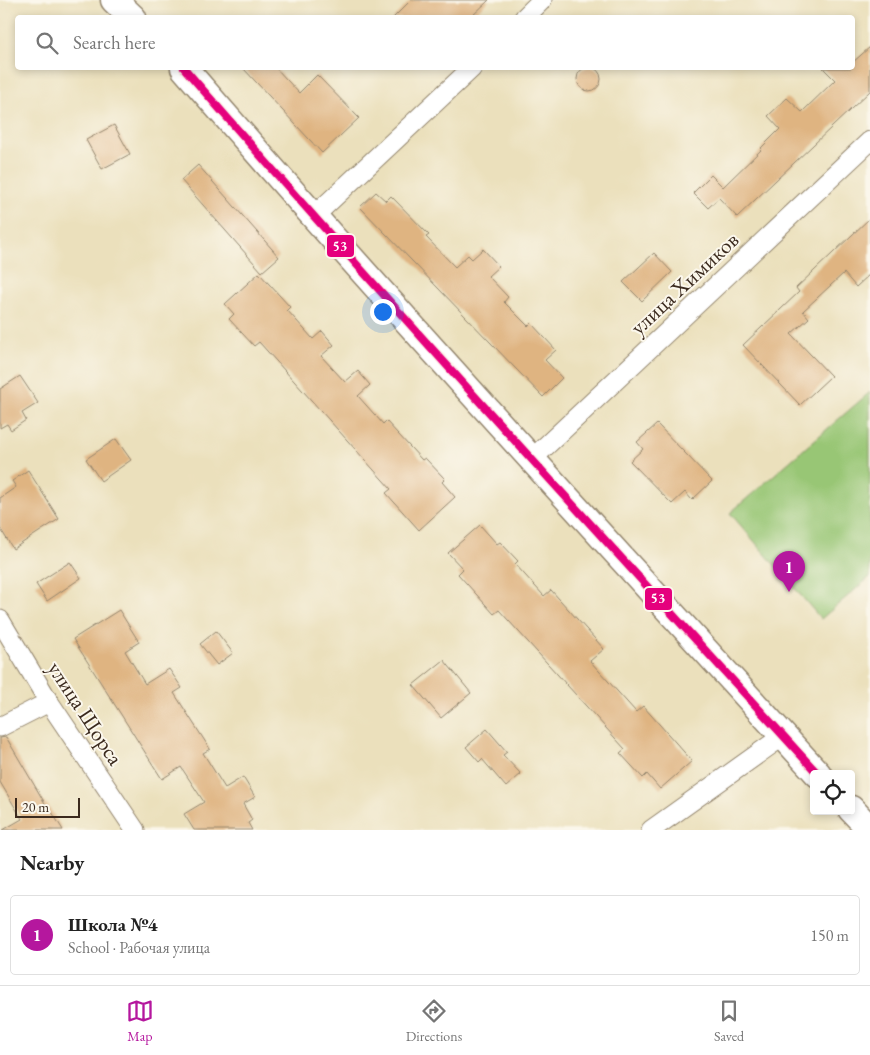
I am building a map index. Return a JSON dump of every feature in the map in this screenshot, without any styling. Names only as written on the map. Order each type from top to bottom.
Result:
[{"type":"main road","points":[[114,0],[130,15]]},
{"type":"main road","points":[[186,70],[313,217],[531,460],[814,770]]},
{"type":"main road","points":[[855,813],[870,829]]},
{"type":"street","points":[[527,15],[542,0]]},
{"type":"street","points":[[313,217],[470,70]]},
{"type":"street","name":"улица Химиков","points":[[531,460],[870,141]]},
{"type":"street","name":"улица Щорса","points":[[0,620],[50,702],[135,830]]},
{"type":"street","points":[[0,727],[50,702]]},
{"type":"street","points":[[651,830],[783,736]]},
{"type":"green space","points":[[870,392],[870,577],[821,619],[730,513]]},
{"type":"building","points":[[411,0],[489,0],[473,15],[396,15]]},
{"type":"building","points":[[870,47],[870,91],[737,217],[719,198],[708,208],[693,193],[711,175],[723,187],[780,129],[768,116],[787,98],[802,112],[835,80],[825,70],[855,70],[855,60]]},
{"type":"building","points":[[245,70],[278,70],[299,93],[317,75],[359,118],[322,153]]},
{"type":"building","points":[[582,70],[596,70],[600,75],[600,83],[593,90],[585,90],[578,83],[578,75]]},
{"type":"building","points":[[114,125],[130,154],[102,169],[86,140]]},
{"type":"building","points":[[198,165],[279,257],[262,272],[181,180]]},
{"type":"building","points":[[376,192],[386,201],[391,196],[429,235],[426,237],[455,267],[468,255],[472,259],[483,249],[499,266],[488,276],[508,297],[504,302],[528,326],[531,323],[556,350],[545,360],[562,378],[543,397],[360,207]]},
{"type":"building","points":[[870,218],[870,274],[856,287],[844,273],[803,311],[809,318],[791,334],[831,376],[800,405],[743,345],[799,292],[796,288]]},
{"type":"building","points":[[654,253],[672,272],[642,301],[623,282]]},
{"type":"building","points":[[259,273],[290,307],[287,310],[313,339],[322,331],[334,345],[321,356],[345,382],[358,371],[370,385],[358,396],[383,424],[386,421],[422,460],[425,458],[445,479],[442,482],[455,497],[419,530],[386,493],[391,489],[259,342],[254,346],[229,319],[234,314],[225,304]]},
{"type":"building","points":[[20,376],[38,403],[22,413],[26,420],[11,430],[7,424],[0,428],[0,389]]},
{"type":"building","points":[[657,424],[712,481],[692,500],[685,492],[672,504],[630,461],[643,449],[637,442]]},
{"type":"building","points":[[116,439],[131,460],[101,481],[86,459]]},
{"type":"building","points":[[28,470],[59,519],[13,549],[0,528],[0,498],[16,487],[12,481]]},
{"type":"building","points":[[480,525],[497,544],[500,542],[518,561],[515,564],[544,596],[551,590],[604,649],[590,661],[636,712],[643,706],[692,761],[660,789],[647,774],[643,778],[620,753],[625,749],[499,610],[494,614],[458,574],[463,569],[448,553]]},
{"type":"building","points":[[70,562],[81,578],[47,601],[36,584]]},
{"type":"building","points":[[119,610],[139,642],[125,651],[145,684],[169,669],[182,688],[174,693],[210,749],[203,753],[225,788],[243,777],[255,797],[243,804],[252,820],[248,823],[252,830],[194,830],[184,814],[204,802],[181,767],[162,779],[73,639]]},
{"type":"building","points":[[216,631],[233,653],[217,665],[200,644]]},
{"type":"building","points":[[444,660],[471,693],[441,718],[413,685]]},
{"type":"building","points":[[487,729],[507,752],[503,755],[521,774],[506,787],[482,759],[479,762],[466,747]]},
{"type":"building","points":[[6,737],[63,830],[3,830],[22,819],[0,782],[0,738]]},
{"type":"transit line","name":"53","points":[[186,70],[419,335],[814,770]]},
{"type":"place","name":"Школа №4","points":[[789,592]]}]
